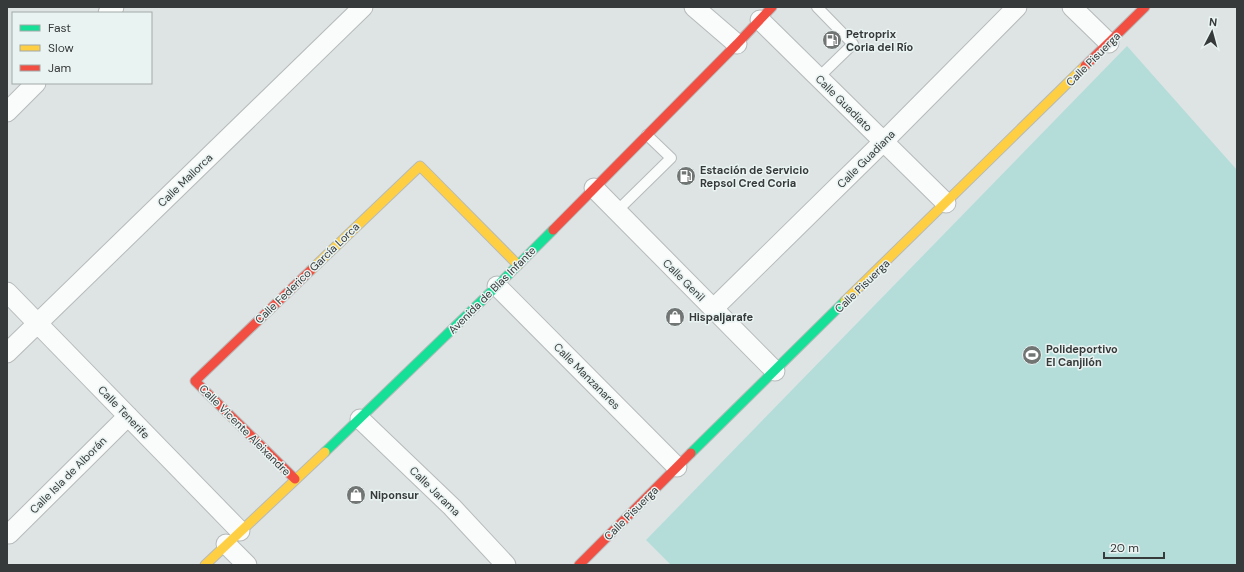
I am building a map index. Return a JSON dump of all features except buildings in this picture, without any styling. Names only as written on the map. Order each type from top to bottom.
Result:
[{"type":"street","name":"Calle Mallorca","points":[[7,353],[363,7]]},
{"type":"street","points":[[694,7],[737,44]]},
{"type":"street","name":"Calle Guadiana","points":[[713,309],[883,142],[1017,7]]},
{"type":"street","points":[[1072,7],[1109,43]]},
{"type":"street","name":"Calle Pisuerga","points":[[579,565],[774,371],[1145,7]]},
{"type":"street","name":"Avenida de Blas Infante","points":[[205,565],[360,419],[497,286],[766,13]]},
{"type":"street","name":"Calle Guadiato","points":[[766,13],[818,78],[946,203]]},
{"type":"street","points":[[7,112],[35,84]]},
{"type":"street","name":"Calle Federico García Lorca","points":[[195,381],[420,166],[518,265]]},
{"type":"street","name":"Calle Genil","points":[[594,188],[774,371]]},
{"type":"street","name":"Calle Manzanares","points":[[497,286],[677,467]]},
{"type":"street","name":"Calle Tenerife","points":[[7,292],[128,416],[233,537],[247,565]]},
{"type":"street","name":"Calle Vicente Aleixandre","points":[[195,381],[295,479]]},
{"type":"street","name":"Calle Isla de Alborán","points":[[9,534],[128,416]]},
{"type":"street","name":"Calle Jarama","points":[[360,419],[452,506],[506,565]]},
{"type":"lane","points":[[817,7],[853,44],[818,78]]},
{"type":"lane","points":[[617,212],[671,158],[647,135]]},
{"type":"shaded area","name":"Polideportivo El Canjilón","points":[[1127,46],[1237,170],[1237,565],[671,565],[646,540]]},
{"type":"traffic: fast","points":[[325,452],[553,230]]},
{"type":"traffic: fast","points":[[691,453],[845,301]]},
{"type":"traffic: slow","points":[[845,301],[1085,66]]},
{"type":"traffic: slow","points":[[311,270],[420,166],[518,265]]},
{"type":"traffic: slow","points":[[205,565],[325,452]]},
{"type":"traffic: jam","points":[[553,230],[772,7]]},
{"type":"traffic: jam","points":[[1085,66],[1145,7]]},
{"type":"traffic: jam","points":[[295,479],[195,381],[311,270]]},
{"type":"traffic: jam","points":[[579,565],[691,453]]},
{"type":"place","name":"Petroprix Coria del Río","points":[[832,40]]},
{"type":"place","name":"Estación de Servicio Repsol Cred Coria","points":[[686,176]]},
{"type":"place","name":"Hispaljarafe","points":[[675,317]]},
{"type":"place","name":"Polideportivo El Canjilón","points":[[1032,355]]},
{"type":"place","name":"Niponsur","points":[[356,495]]}]
